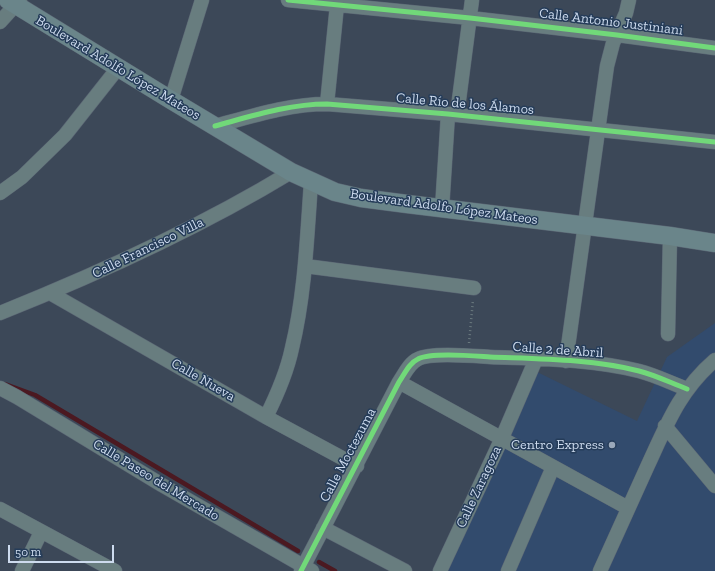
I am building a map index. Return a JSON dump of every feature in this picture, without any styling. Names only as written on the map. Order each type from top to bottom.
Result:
[{"type":"main road","name":"Boulevard Adolfo López Mateos","points":[[14,2],[118,68],[291,172],[336,192],[361,198],[442,209],[584,225],[715,243]]},
{"type":"street","points":[[171,100],[202,0]]},
{"type":"street","name":"Calle Antonio Justiniani","points":[[288,0],[617,34],[715,48]]},
{"type":"street","points":[[442,209],[453,114],[472,0]]},
{"type":"street","points":[[566,360],[607,66],[613,43],[626,13],[629,0]]},
{"type":"street","points":[[0,22],[14,2]]},
{"type":"street","points":[[327,104],[337,5]]},
{"type":"street","points":[[0,193],[22,177],[66,135],[118,68]]},
{"type":"street","name":"Calle Río de los Álamos","points":[[215,126],[262,113],[308,104],[327,104],[453,114],[715,142]]},
{"type":"street","name":"Calle Francisco Villa","points":[[0,313],[50,293],[146,250],[232,206],[291,172]]},
{"type":"street","points":[[266,416],[283,380],[292,348],[305,266],[311,182]]},
{"type":"street","points":[[668,334],[670,236]]},
{"type":"street","points":[[305,266],[474,288]]},
{"type":"street","name":"Calle Nueva","points":[[50,293],[357,466]]},
{"type":"street","name":"Calle 2 de Abril","points":[[423,356],[468,356],[566,360],[618,366],[640,371],[687,389]]},
{"type":"street","name":"Calle Moctezuma","points":[[305,569],[323,528],[357,466],[399,382],[407,369],[416,359],[423,356]]},
{"type":"street","name":"Calle Zaragoza","points":[[440,571],[502,438],[536,359]]},
{"type":"street","points":[[600,571],[675,407],[687,389],[714,362]]},
{"type":"street","points":[[399,382],[628,508]]},
{"type":"street","name":"Calle Paseo del Mercado","points":[[0,388],[18,397],[162,485],[305,569]]},
{"type":"street","points":[[665,426],[715,486]]},
{"type":"street","points":[[508,571],[553,467]]},
{"type":"street","points":[[0,509],[115,571]]},
{"type":"street","points":[[323,528],[404,571]]},
{"type":"street","points":[[22,571],[41,532]]},
{"type":"path","points":[[468,356],[474,288]]},
{"type":"shaded area","points":[[715,323],[715,571],[434,571],[527,367],[637,421],[667,357]]},
{"type":"waterway","points":[[5,384],[35,395],[298,551]]},
{"type":"waterway","points":[[319,562],[335,571]]},
{"type":"cycle path","points":[[288,0],[470,18],[715,48]]},
{"type":"cycle path","points":[[215,126],[285,108],[327,104],[448,114],[715,142]]},
{"type":"cycle path","points":[[301,571],[399,382],[409,366],[418,359],[432,356],[453,355],[546,359],[602,364],[639,371],[687,389]]},
{"type":"place","name":"Centro Express","points":[[612,445]]}]
